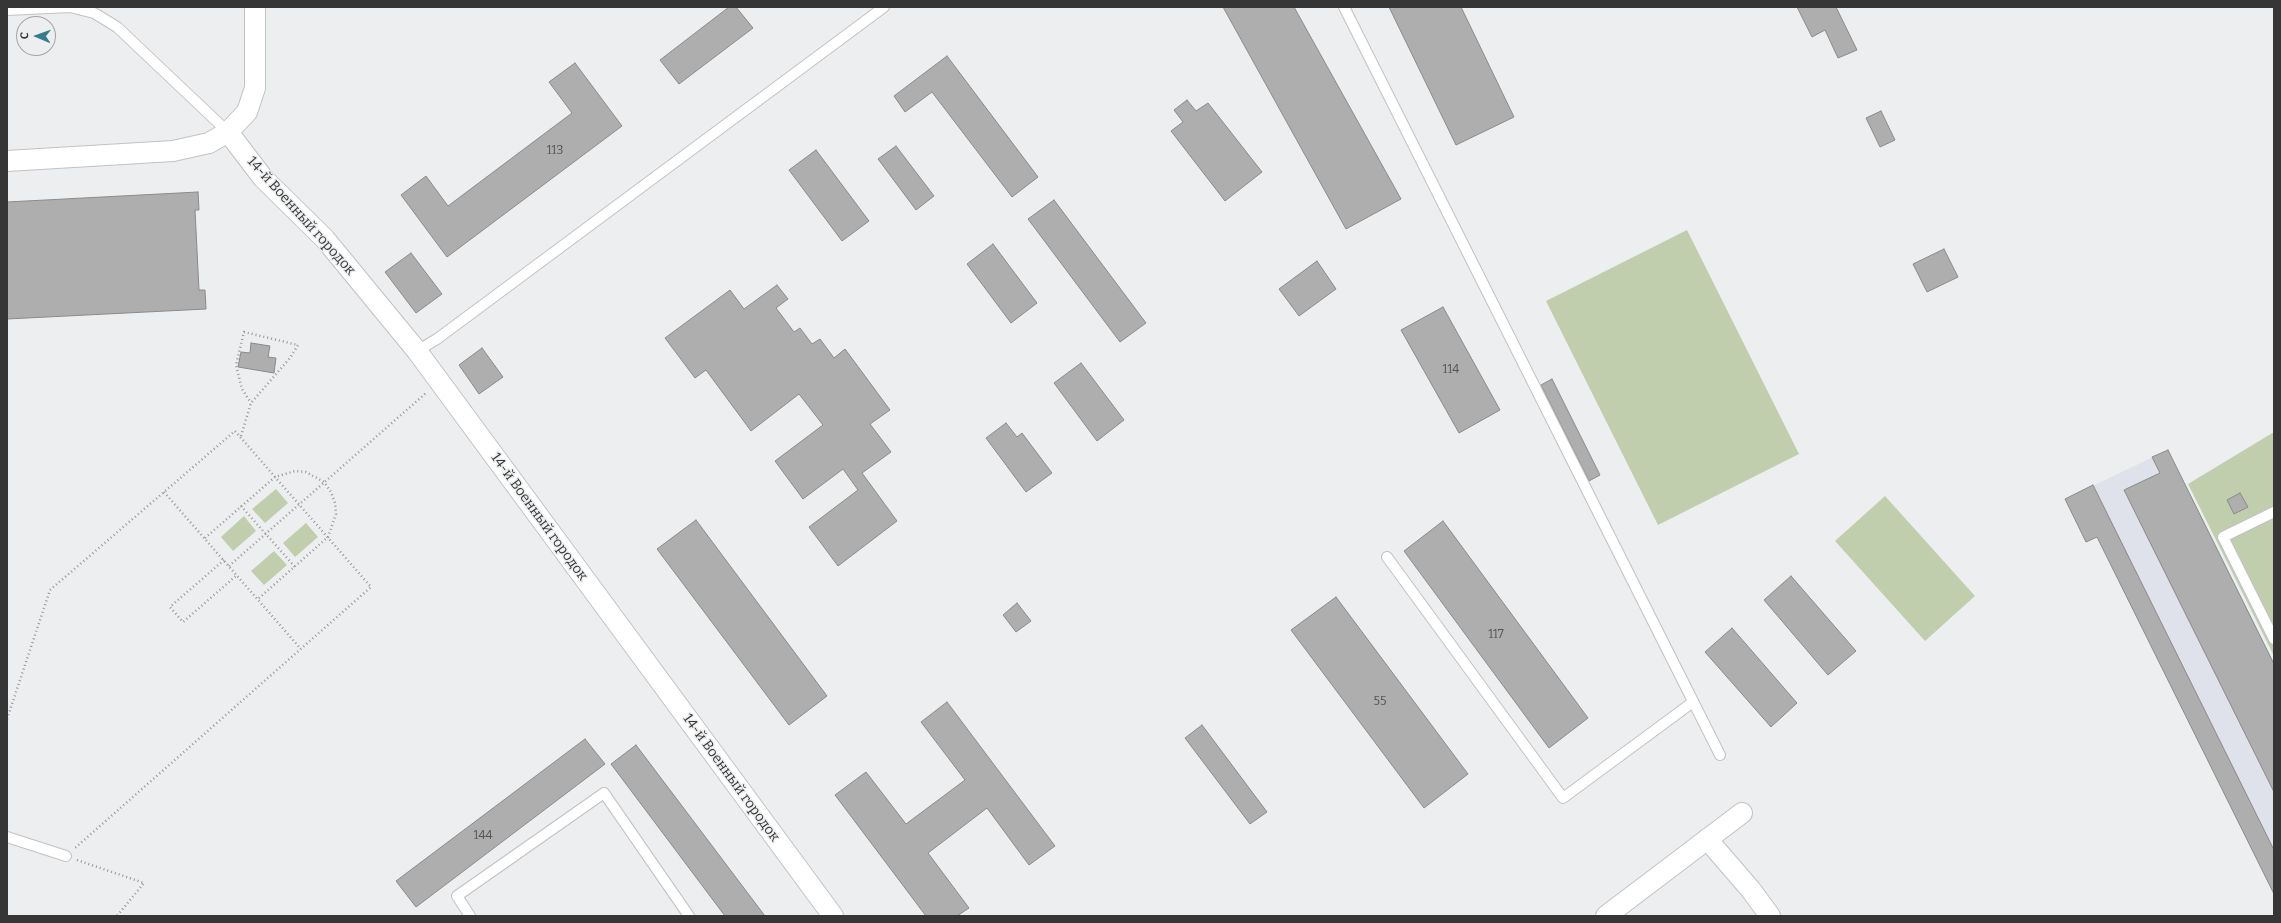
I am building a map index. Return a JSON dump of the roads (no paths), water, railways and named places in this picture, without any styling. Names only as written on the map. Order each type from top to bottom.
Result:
[{"type":"street","points":[[7,161],[173,152],[209,143],[228,132],[247,112],[255,88],[255,7]]},
{"type":"street","name":"14-й Военный городок","points":[[228,132],[263,178],[325,239],[417,351],[833,916]]},
{"type":"street","points":[[1606,916],[1742,813]]},
{"type":"street","points":[[1707,839],[1751,890],[1770,916]]},
{"type":"lane","points":[[7,10],[70,7],[94,13],[117,28],[228,132]]},
{"type":"lane","points":[[417,351],[444,334],[884,7]]},
{"type":"lane","points":[[1344,7],[1720,755]]},
{"type":"lane","points":[[2274,512],[2223,537],[2274,639]]},
{"type":"lane","points":[[1387,558],[1563,798],[1693,702]]},
{"type":"lane","points":[[470,916],[457,896],[604,793],[689,916]]},
{"type":"lane","points":[[7,836],[66,856]]}]
